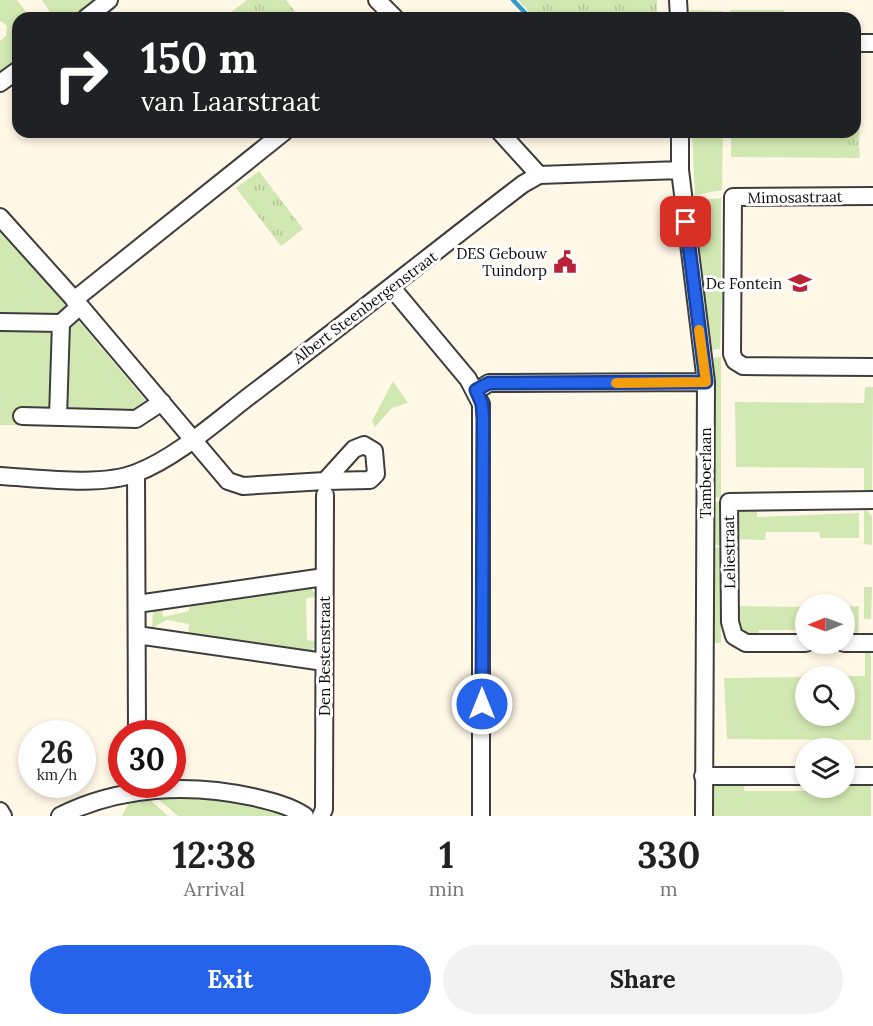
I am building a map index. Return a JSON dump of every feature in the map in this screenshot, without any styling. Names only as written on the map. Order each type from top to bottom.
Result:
[{"type":"street","points":[[94,12],[109,0]]},
{"type":"street","points":[[377,0],[389,12]]},
{"type":"street","points":[[58,417],[61,323],[77,303],[277,138]]},
{"type":"street","points":[[505,138],[539,175],[680,170]]},
{"type":"street","name":"Tamboerlaan","points":[[680,138],[680,170],[706,382],[704,816]]},
{"type":"street","name":"Albert Steenbergenstraat","points":[[136,473],[194,438],[392,288],[515,190],[539,175]]},
{"type":"street","name":"Mimosastraat","points":[[873,196],[733,197],[732,354],[735,361],[743,366],[873,366]]},
{"type":"street","name":"Den Bestenstraat","points":[[0,217],[194,438],[228,481],[243,486],[325,488],[324,809],[321,816]]},
{"type":"street","points":[[392,288],[476,390],[482,404],[481,816]]},
{"type":"street","points":[[0,322],[61,323]]},
{"type":"street","points":[[476,390],[489,383],[706,382]]},
{"type":"street","points":[[22,416],[136,419],[162,402]]},
{"type":"street","points":[[0,476],[73,480],[123,477],[136,473],[137,720]]},
{"type":"street","name":"Leliestraat","points":[[795,643],[746,643],[734,636],[730,622],[729,502],[873,500]]},
{"type":"street","points":[[137,604],[324,577]]},
{"type":"street","points":[[137,635],[324,662]]},
{"type":"street","points":[[855,643],[873,643]]},
{"type":"street","points":[[703,776],[795,776]]},
{"type":"street","points":[[855,776],[873,776]]},
{"type":"street","points":[[186,788],[228,792],[265,800],[305,816]]},
{"type":"street","points":[[60,816],[109,798]]},
{"type":"street","points":[[0,811],[3,816]]},
{"type":"green space","points":[[0,0],[17,0],[26,12],[12,12],[12,63],[0,72],[0,41],[6,36],[7,26],[0,21]]},
{"type":"green space","points":[[42,0],[94,0],[79,12],[50,12]]},
{"type":"green space","points":[[247,0],[286,0],[295,12],[231,12]]},
{"type":"green space","points":[[518,0],[657,0],[657,12],[529,12]]},
{"type":"green space","points":[[690,10],[723,11],[723,12],[690,12]]},
{"type":"green space","points":[[730,10],[784,10],[784,12],[730,12]]},
{"type":"green space","points":[[692,138],[723,138],[722,190],[695,195]]},
{"type":"green space","points":[[731,138],[829,138],[829,145],[859,145],[860,158],[731,157]]},
{"type":"green space","points":[[829,138],[859,138],[859,145],[829,145]]},
{"type":"green space","points":[[259,171],[303,229],[281,246],[236,188]]},
{"type":"green space","points":[[721,198],[721,286],[704,286],[695,201]]},
{"type":"green space","points":[[0,227],[67,307],[56,317],[0,316]]},
{"type":"green space","points":[[722,290],[720,349],[710,350],[704,291]]},
{"type":"green space","points":[[78,320],[148,403],[137,412],[66,410],[68,328]]},
{"type":"green space","points":[[0,330],[52,331],[50,410],[17,412],[16,425],[0,425]]},
{"type":"green space","points":[[721,357],[721,497],[714,498],[712,361],[713,358]]},
{"type":"green space","points":[[393,381],[408,403],[392,408],[375,427],[372,421]]},
{"type":"green space","points":[[865,387],[873,387],[872,490],[864,497],[864,468],[736,467],[735,402],[864,403]]},
{"type":"green space","points":[[714,502],[723,502],[722,545],[714,545]]},
{"type":"green space","points":[[757,507],[757,517],[859,513],[859,538],[820,538],[819,532],[766,532],[765,540],[735,539],[735,517],[738,510]]},
{"type":"green space","points":[[864,507],[872,516],[872,545],[864,544]]},
{"type":"green space","points":[[714,547],[722,548],[721,643],[713,643]]},
{"type":"green space","points":[[310,586],[317,597],[306,598],[307,640],[318,642],[305,654],[188,634],[189,624],[167,620],[152,628],[153,609],[162,608],[163,617],[189,611],[189,601]]},
{"type":"green space","points":[[864,587],[872,587],[871,619],[864,619]]},
{"type":"green space","points":[[735,606],[795,607],[795,630],[759,630],[758,640],[739,634]]},
{"type":"green space","points":[[855,606],[859,606],[858,639],[855,639]]},
{"type":"green space","points":[[865,651],[869,651],[871,656],[871,740],[855,740],[855,738],[727,739],[724,678],[795,677],[795,726],[855,726],[855,676],[865,676]]},
{"type":"green space","points":[[718,780],[745,782],[744,791],[795,791],[795,798],[855,798],[855,780],[871,780],[871,816],[714,816],[710,810],[712,785]]},
{"type":"green space","points":[[193,798],[240,803],[285,816],[178,816],[158,799]]},
{"type":"green space","points":[[149,799],[168,816],[122,816],[128,804]]},
{"type":"waterway","points":[[513,0],[524,12]]},
{"type":"slow traffic","points":[[616,383],[706,382],[699,330]]},
{"type":"place","name":"DES Gebouw Tuindorp","points":[[565,262]]},
{"type":"place","name":"De Fontein","points":[[800,283]]},
{"type":"route","points":[[482,704],[483,419],[482,404],[476,390],[489,383],[706,382],[686,222]]}]
